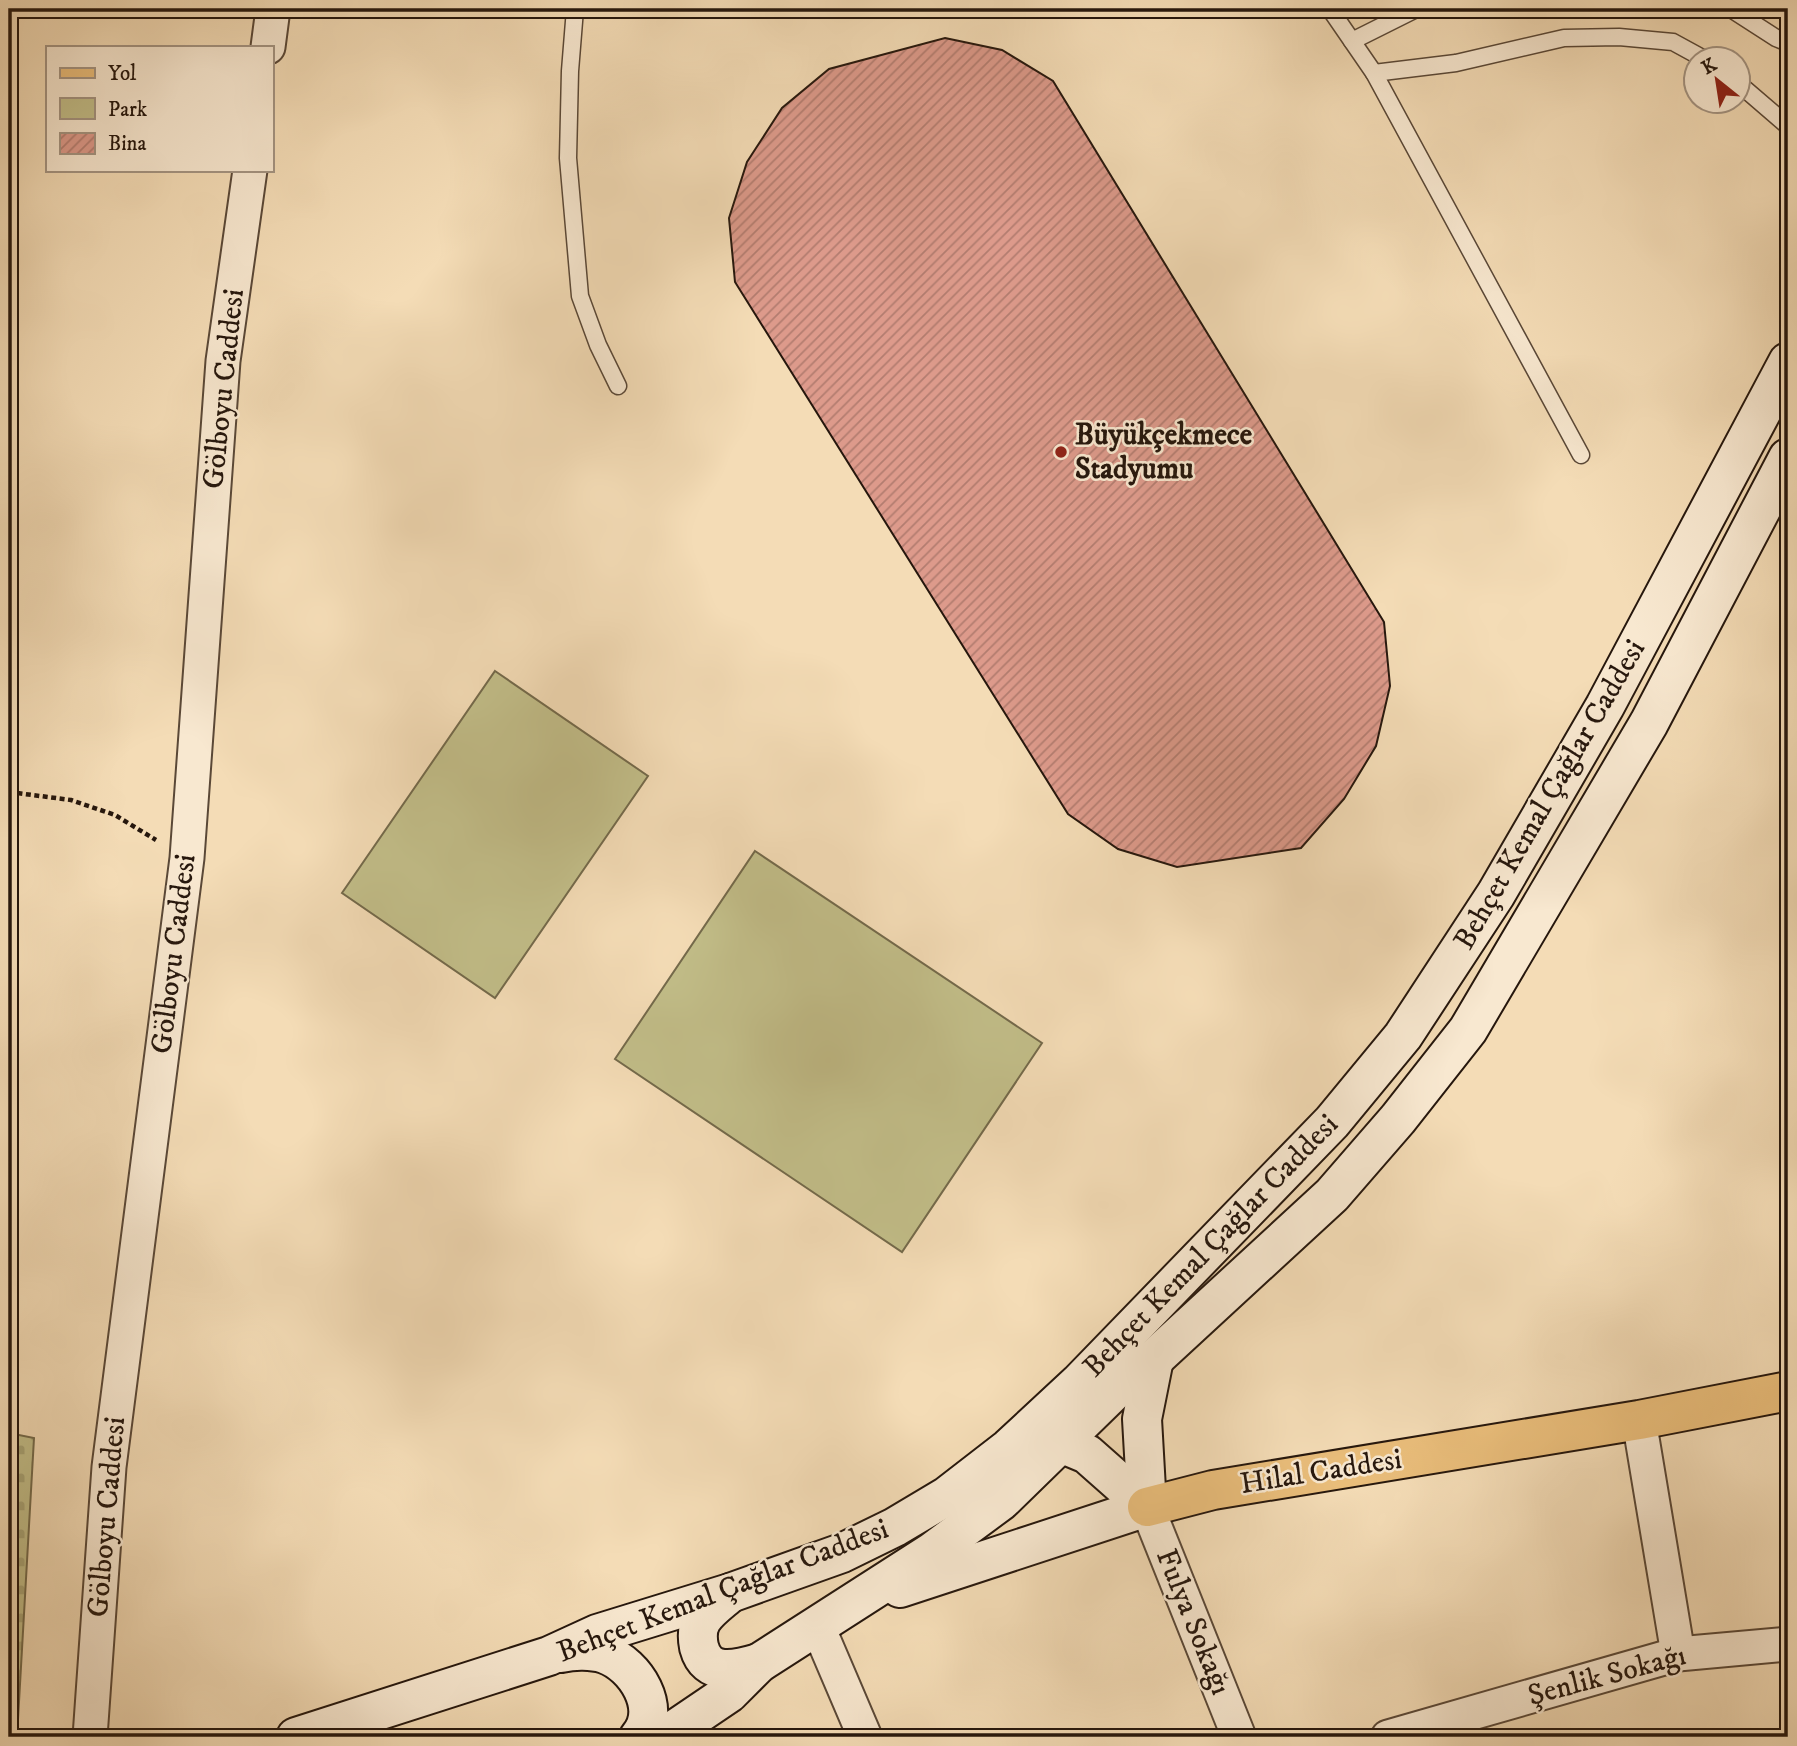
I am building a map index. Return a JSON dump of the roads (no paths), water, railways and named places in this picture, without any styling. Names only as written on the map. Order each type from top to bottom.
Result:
[{"type":"main road","name":"Behçet Kemal Çağlar Caddesi","points":[[296,1737],[549,1656],[597,1634],[730,1593],[842,1553],[885,1532],[984,1470],[1079,1383],[1332,1122],[1403,1036],[1496,894],[1605,706],[1788,362]]},
{"type":"main road","name":"Behçet Kemal Çağlar Caddesi","points":[[664,1737],[729,1693],[759,1663],[865,1597],[1001,1501],[1063,1444],[1119,1386],[1154,1359],[1332,1195],[1398,1119],[1468,1030],[1649,723],[1788,458]]},
{"type":"main road","points":[[1147,1507],[1142,1419],[1154,1359]]},
{"type":"main road","name":"Hilal Caddesi","points":[[865,1597],[928,1580],[1147,1507],[1213,1490],[1639,1420],[1788,1391]]},
{"type":"main road","points":[[1063,1444],[1087,1454],[1147,1507]]},
{"type":"main road","points":[[730,1593],[704,1617],[698,1629],[702,1656],[714,1668],[738,1669],[759,1663]]},
{"type":"main road","points":[[549,1656],[570,1651],[606,1654],[629,1672],[640,1683],[649,1713],[646,1729],[639,1737]]},
{"type":"street","points":[[268,46],[273,9]]},
{"type":"street","name":"Gölboyu Caddesi","points":[[90,1737],[109,1467],[187,858],[223,361],[250,172]]},
{"type":"street","points":[[1639,1420],[1678,1654]]},
{"type":"street","name":"Fulya Sokağı","points":[[1147,1507],[1239,1737]]},
{"type":"street","points":[[818,1627],[865,1737]]},
{"type":"street","name":"Şenlik Sokağı","points":[[1388,1737],[1427,1731],[1678,1654],[1788,1644]]},
{"type":"lane","points":[[575,9],[568,133],[572,222],[580,296],[597,345],[618,386]]},
{"type":"lane","points":[[1330,9],[1374,73],[1581,455]]},
{"type":"lane","points":[[1352,41],[1416,9]]},
{"type":"lane","points":[[1731,9],[1788,43]]},
{"type":"lane","points":[[1374,73],[1456,63],[1564,38],[1619,37],[1673,42],[1682,47]]},
{"type":"lane","points":[[1752,95],[1788,126]]},
{"type":"place","name":"Büyükçekmece Stadyumu","points":[[1061,452]]}]
